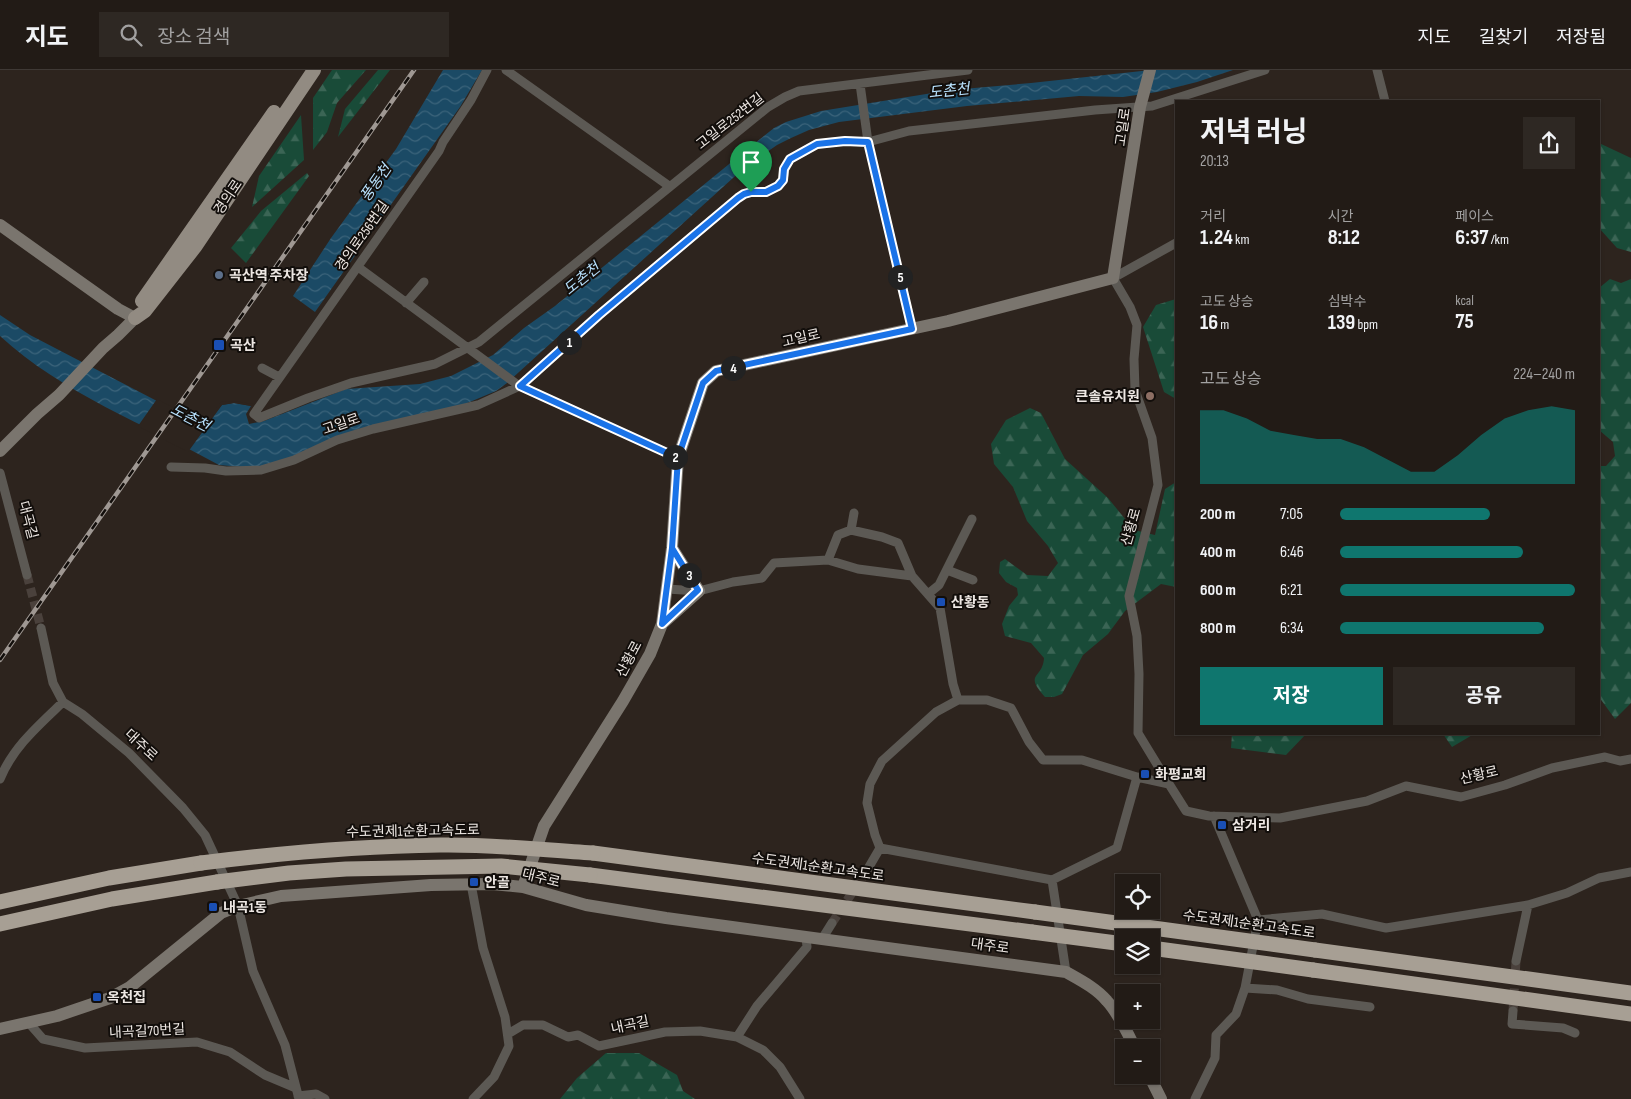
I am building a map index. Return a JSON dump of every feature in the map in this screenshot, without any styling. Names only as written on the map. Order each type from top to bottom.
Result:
[{"type":"highway","name":"수도권제1순환고속도로","points":[[0,902],[109,878],[201,863],[273,854],[345,848],[442,845],[506,847],[593,853],[1631,993]]},
{"type":"highway","points":[[0,924],[112,899],[288,873],[346,869],[501,866],[590,875],[1115,943]]},
{"type":"highway","points":[[1160,949],[1631,1014]]},
{"type":"main road","name":"경의로","points":[[135,318],[138,307],[150,288],[304,70]]},
{"type":"main road","name":"경의로","points":[[135,318],[144,311],[195,247],[314,70]]},
{"type":"street","name":"경의로256번길","points":[[254,414],[439,151],[487,70]]},
{"type":"street","points":[[506,70],[669,186]]},
{"type":"street","name":"고일로252번길","points":[[254,414],[259,418],[350,383],[435,364],[468,349],[499,326],[768,107],[785,97],[799,92],[930,72],[968,70]]},
{"type":"street","name":"고일로","points":[[1113,278],[1141,104],[1150,70]]},
{"type":"street","points":[[867,139],[909,131],[1141,104],[1152,106],[1265,70]]},
{"type":"street","points":[[1377,70],[1385,100]]},
{"type":"street","points":[[860,84],[867,139],[912,329]]},
{"type":"street","name":"고일로","points":[[171,467],[226,471],[261,470],[294,460],[322,446],[373,429],[478,405],[519,386],[599,315],[744,194],[766,192],[778,186],[783,180],[784,169],[790,159],[817,144],[867,139]]},
{"type":"street","points":[[0,225],[118,309],[135,318],[59,395],[31,419],[0,451]]},
{"type":"street","name":"고일로","points":[[667,589],[672,548],[678,458],[703,383],[716,371],[912,329],[1113,278],[1175,244]]},
{"type":"street","points":[[358,266],[519,386],[678,458]]},
{"type":"street","name":"산황로","points":[[1113,278],[1130,306],[1137,325],[1134,358],[1135,390],[1152,438],[1158,485],[1129,596],[1137,636],[1139,674],[1138,733],[1186,811],[1214,816],[1280,818],[1367,801],[1406,786],[1461,797],[1505,785],[1552,768],[1604,757],[1620,760],[1631,759]]},
{"type":"street","points":[[406,303],[424,282]]},
{"type":"street","points":[[262,368],[279,378]]},
{"type":"street","name":"대곡길","points":[[0,473],[27,575]]},
{"type":"street","points":[[852,530],[854,513]]},
{"type":"street","points":[[928,594],[939,585],[972,520]]},
{"type":"street","points":[[828,560],[838,535],[852,530],[898,543],[912,576],[940,608],[953,684],[958,700]]},
{"type":"street","points":[[672,548],[698,590]]},
{"type":"street","points":[[667,589],[698,590],[762,578],[774,564],[828,560],[858,569],[912,576]]},
{"type":"street","points":[[947,570],[973,580]]},
{"type":"street","name":"산황로","points":[[522,887],[544,826],[623,701],[650,654],[662,624],[667,589]]},
{"type":"street","points":[[662,624],[698,590]]},
{"type":"street","points":[[0,779],[4,769],[27,736],[63,702],[53,683],[41,628]]},
{"type":"street","points":[[880,848],[867,803],[870,784],[882,761],[936,712],[958,700],[987,700],[1011,708],[1029,742],[1043,760],[1082,760],[1137,777],[1169,784]]},
{"type":"street","name":"대주로","points":[[63,702],[82,714],[129,753],[183,808],[205,834],[238,906]]},
{"type":"street","points":[[880,848],[1052,880],[1117,848],[1137,777]]},
{"type":"street","points":[[1195,1099],[1215,1058],[1216,1035],[1236,1014],[1245,988],[1258,920],[1214,816]]},
{"type":"street","points":[[866,872],[880,848]]},
{"type":"street","points":[[1258,920],[1322,914],[1386,928],[1528,905],[1567,893],[1599,878],[1631,872]]},
{"type":"street","points":[[1052,880],[1066,972]]},
{"type":"street","name":"대주로","points":[[0,1028],[57,1016],[110,998],[130,987],[221,913],[238,906],[281,896],[432,884],[471,884],[522,887],[586,905],[666,918],[1066,972],[1090,985],[1107,1000],[1130,1039]]},
{"type":"street","points":[[471,884],[483,948],[505,1017],[509,1046],[494,1076],[473,1099]]},
{"type":"street","points":[[1516,961],[1528,905]]},
{"type":"street","points":[[238,906],[253,971],[285,1046],[298,1094],[316,1094],[325,1099]]},
{"type":"street","points":[[822,939],[832,923]]},
{"type":"street","points":[[800,1099],[780,1067],[763,1050],[737,1037],[757,1006],[807,947],[806,937]]},
{"type":"street","points":[[1245,988],[1276,990],[1308,999],[1370,1007]]},
{"type":"street","points":[[1513,1011],[1512,1024],[1563,1028],[1575,1032]]},
{"type":"street","name":"내곡길70번길","points":[[28,1022],[42,1039],[85,1048],[197,1042],[230,1052],[298,1094]]},
{"type":"street","name":"내곡길","points":[[508,1034],[523,1025],[544,1025],[568,1037],[578,1035],[599,1046],[664,1032],[700,1031],[737,1037]]},
{"type":"street","points":[[1154,1084],[1161,1099]]},
{"type":"green space","points":[[332,70],[366,70],[337,103],[327,132],[313,150],[313,98]]},
{"type":"green space","points":[[378,70],[390,70],[338,137],[345,109]]},
{"type":"green space","points":[[301,115],[304,160],[252,207],[259,176]]},
{"type":"green space","points":[[1600,143],[1631,158],[1631,252],[1617,248],[1600,229]]},
{"type":"green space","points":[[307,173],[309,176],[246,263],[231,248],[261,211]]},
{"type":"green space","points":[[1610,279],[1621,283],[1631,279],[1631,703],[1615,719],[1600,698],[1600,466],[1606,466],[1615,456],[1613,442],[1600,431],[1600,287]]},
{"type":"green space","points":[[1175,299],[1175,398],[1164,392],[1143,327],[1156,305]]},
{"type":"green space","points":[[1030,408],[1041,413],[1065,459],[1108,498],[1134,530],[1155,535],[1165,489],[1175,483],[1175,587],[1161,584],[1125,611],[1108,634],[1083,655],[1062,694],[1054,697],[1045,697],[1035,684],[1036,676],[1041,670],[1044,658],[1031,643],[1005,636],[1002,624],[1009,606],[1018,595],[1017,588],[1006,582],[999,573],[1000,562],[1005,559],[1027,575],[1048,576],[1058,563],[1048,546],[1027,521],[1013,487],[994,464],[991,444],[1006,420]]},
{"type":"green space","points":[[1232,735],[1305,735],[1286,755],[1231,748]]},
{"type":"green space","points":[[1444,735],[1472,735],[1452,747]]},
{"type":"green space","points":[[606,1053],[639,1053],[677,1075],[683,1091],[695,1099],[560,1099],[577,1078]]},
{"type":"water","name":"풍동천","points":[[443,70],[482,70],[460,107],[315,312],[293,296],[331,238],[396,149]]},
{"type":"water","name":"도촌천","points":[[1151,70],[1233,70],[1197,82],[1157,92],[1123,97],[1079,96],[967,106],[839,122],[809,130],[791,138],[777,145],[744,168],[496,391],[465,404],[263,467],[219,465],[77,391],[24,357],[0,336],[0,315],[30,335],[205,426],[222,405],[234,403],[251,406],[246,414],[249,424],[264,421],[346,389],[420,384],[451,376],[493,355],[750,147],[774,128],[786,122],[821,111],[951,90]]},
{"type":"pier","points":[[157,399],[204,423],[221,402],[234,401],[253,404],[251,406],[234,403],[222,405],[188,452],[138,426]]},
{"type":"tunnel","points":[[27,575],[41,628]]},
{"type":"tunnel","points":[[832,923],[866,872]]},
{"type":"tunnel","points":[[1513,1011],[1516,961]]},
{"type":"railway","points":[[0,660],[414,70]]},
{"type":"place","name":"곡산역 주차장","points":[[219,275]]},
{"type":"place","name":"곡산","points":[[219,345]]},
{"type":"place","name":"큰솔유치원","points":[[1150,396]]},
{"type":"place","name":"산황동","points":[[941,602]]},
{"type":"place","name":"화평교회","points":[[1145,774]]},
{"type":"place","name":"삼거리","points":[[1222,825]]},
{"type":"place","name":"안골","points":[[474,882]]},
{"type":"place","name":"내곡1동","points":[[213,907]]},
{"type":"place","name":"옥천집","points":[[97,997]]},
{"type":"route","points":[[751,192],[738,198],[599,315],[520,386],[678,458],[672,548],[662,624],[698,590],[672,548],[675,503],[678,458],[703,383],[716,371],[912,329],[868,142],[845,141],[817,144],[790,159],[784,169],[783,180],[778,186],[766,192],[751,192]]}]
